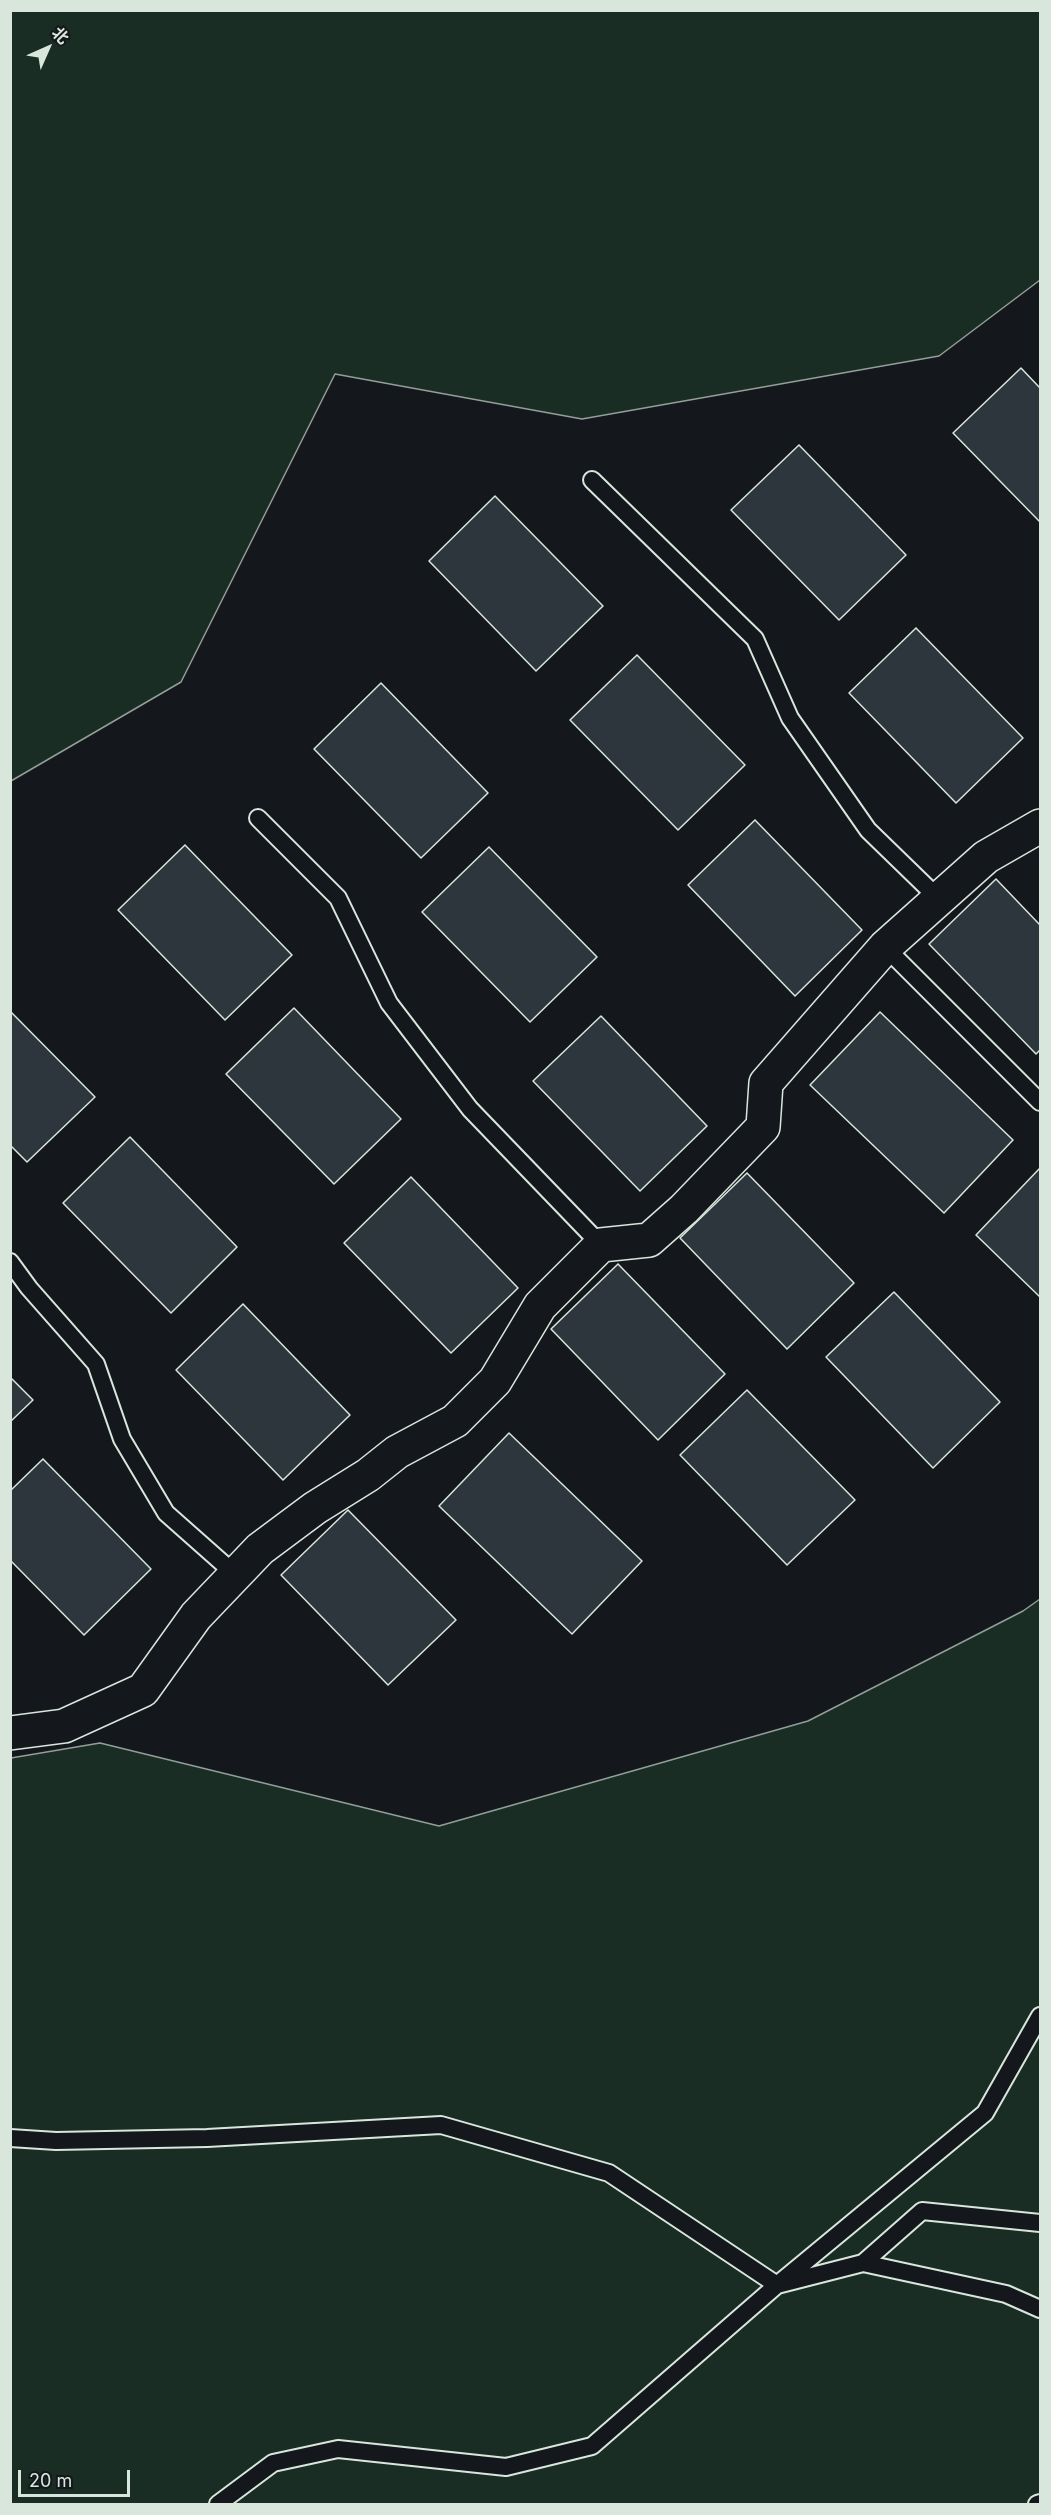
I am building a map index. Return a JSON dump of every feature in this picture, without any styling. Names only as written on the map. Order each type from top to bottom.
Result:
[{"type":"street","points":[[10,1733],[64,1726],[143,1690],[196,1617],[261,1549],[315,1508],[368,1475],[398,1452],[455,1420],[495,1381],[540,1306],[601,1245],[649,1240],[684,1209],[763,1126],[766,1083],[885,947],[986,857],[1041,825]]},
{"type":"lane","points":[[592,480],[755,639],[790,718],[868,830],[939,899]]},
{"type":"lane","points":[[258,818],[338,898],[389,1003],[470,1109],[601,1245]]},
{"type":"lane","points":[[885,947],[1041,1102]]},
{"type":"lane","points":[[10,1262],[96,1364],[122,1439],[166,1514],[236,1575]]},
{"type":"lane","points":[[218,2505],[273,2463],[338,2449],[506,2467],[592,2445],[777,2285],[985,2113],[1041,2016]]},
{"type":"lane","points":[[10,2138],[56,2142],[207,2138],[441,2126],[609,2173],[777,2285],[863,2263],[1006,2294],[1041,2308]]},
{"type":"lane","points":[[863,2263],[922,2211],[1041,2223]]},
{"type":"green space","points":[[11,10],[1040,11],[1040,280],[939,356],[582,419],[335,374],[181,682],[11,781]]},
{"type":"green space","points":[[1040,1599],[1040,2504],[11,2504],[11,1758],[100,1743],[439,1826],[808,1721],[1023,1611]]},
{"type":"building","points":[[1021,368],[1040,388],[1040,522],[953,433]]},
{"type":"building","points":[[799,445],[906,555],[839,620],[731,510]]},
{"type":"building","points":[[495,496],[603,606],[536,671],[429,561]]},
{"type":"building","points":[[916,628],[1023,738],[956,803],[849,693]]},
{"type":"building","points":[[637,655],[745,765],[678,830],[570,720]]},
{"type":"building","points":[[381,683],[488,793],[421,858],[314,749]]},
{"type":"building","points":[[755,820],[862,930],[795,996],[688,885]]},
{"type":"building","points":[[185,845],[292,955],[225,1020],[118,910]]},
{"type":"building","points":[[489,847],[597,957],[530,1022],[422,912]]},
{"type":"building","points":[[996,879],[1040,925],[1040,1050],[1036,1054],[929,944]]},
{"type":"building","points":[[294,1008],[401,1119],[334,1184],[226,1074]]},
{"type":"building","points":[[10,1011],[95,1097],[27,1162],[10,1145]]},
{"type":"building","points":[[880,1012],[1013,1140],[944,1213],[810,1085]]},
{"type":"building","points":[[601,1016],[707,1126],[640,1191],[533,1081]]},
{"type":"building","points":[[130,1137],[237,1247],[171,1313],[63,1203]]},
{"type":"building","points":[[1040,1168],[1040,1297],[976,1235]]},
{"type":"building","points":[[747,1173],[854,1283],[787,1349],[680,1238]]},
{"type":"building","points":[[411,1177],[518,1288],[451,1353],[344,1243]]},
{"type":"building","points":[[618,1264],[725,1374],[658,1440],[551,1329]]},
{"type":"building","points":[[894,1292],[1000,1402],[933,1468],[826,1357]]},
{"type":"building","points":[[243,1304],[350,1415],[283,1480],[176,1370]]},
{"type":"building","points":[[10,1377],[33,1400],[10,1422]]},
{"type":"building","points":[[747,1390],[855,1500],[787,1565],[680,1455]]},
{"type":"building","points":[[509,1433],[642,1561],[572,1634],[439,1506]]},
{"type":"building","points":[[43,1459],[151,1569],[84,1635],[10,1560],[10,1491]]},
{"type":"building","points":[[348,1510],[456,1620],[388,1685],[281,1575]]}]
